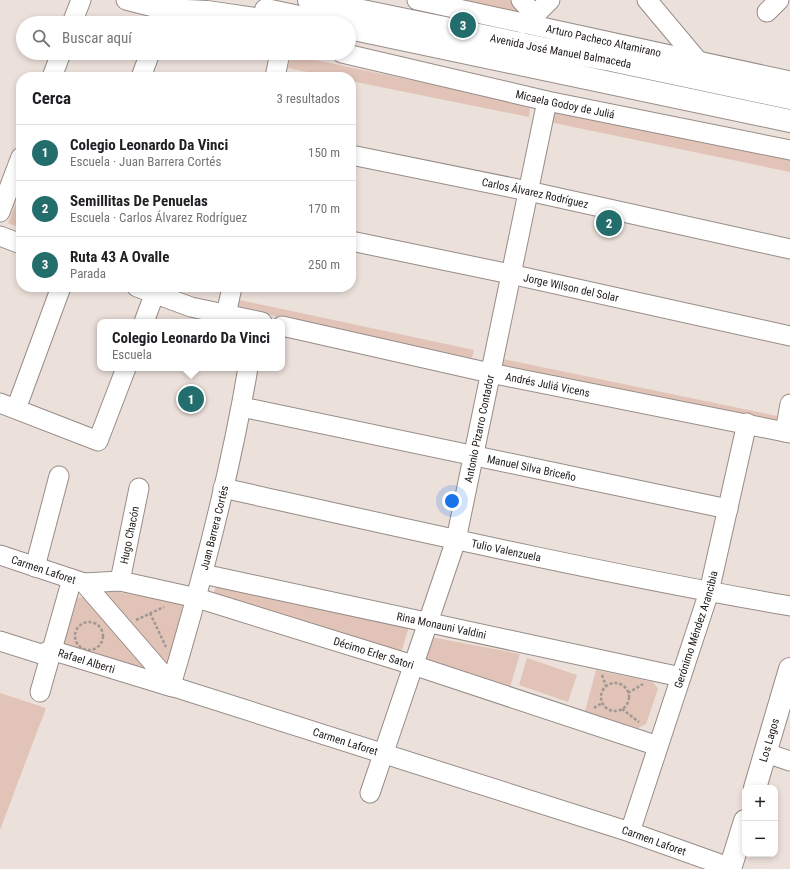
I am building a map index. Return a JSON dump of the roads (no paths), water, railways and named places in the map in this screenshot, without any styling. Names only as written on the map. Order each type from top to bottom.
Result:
[{"type":"main road","points":[[221,0],[295,16]]},
{"type":"main road","name":"Avenida José Manuel Balmaceda","points":[[314,1],[541,48],[611,60],[790,98]]},
{"type":"main road","points":[[163,16],[207,12],[234,16]]},
{"type":"main road","name":"Avenida José Manuel Balmaceda","points":[[356,30],[790,121]]},
{"type":"main road","name":"Los Lagos","points":[[756,785],[790,670]]},
{"type":"main road","points":[[730,868],[742,830]]},
{"type":"street","points":[[75,16],[81,0]]},
{"type":"street","points":[[126,0],[163,16]]},
{"type":"street","name":"Arturo Pacheco Altamirano","points":[[417,0],[493,16],[529,19],[699,62],[790,81]]},
{"type":"street","points":[[521,0],[529,19],[550,0]]},
{"type":"street","points":[[647,0],[699,62]]},
{"type":"street","name":"Micaela Godoy de Juliá","points":[[356,56],[547,101],[790,150]]},
{"type":"street","points":[[54,72],[58,60]]},
{"type":"street","points":[[142,72],[147,60]]},
{"type":"street","points":[[276,72],[279,60]]},
{"type":"street","name":"Antonio Pizarro Contador","points":[[370,793],[456,540],[547,101]]},
{"type":"street","name":"Carlos Álvarez Rodríguez","points":[[356,156],[528,191],[790,249]]},
{"type":"street","points":[[0,212],[16,170]]},
{"type":"street","points":[[0,236],[16,242]]},
{"type":"street","name":"Jorge Wilson del Solar","points":[[356,243],[510,274],[790,336]]},
{"type":"street","points":[[60,292],[8,406],[98,441],[125,371]]},
{"type":"street","points":[[145,319],[155,292]]},
{"type":"street","points":[[160,292],[191,307],[244,319]]},
{"type":"street","points":[[226,315],[231,292]]},
{"type":"street","name":"Andrés Juliá Vicens","points":[[285,327],[490,373],[787,432]]},
{"type":"street","name":"Juan Barrera Cortés","points":[[173,680],[193,597],[203,574],[242,406],[248,371]]},
{"type":"street","points":[[787,432],[790,404]]},
{"type":"street","name":"Manuel Silva Briceño","points":[[242,406],[728,509]]},
{"type":"street","name":"Gerónimo Méndez Arancibia","points":[[630,832],[709,592],[747,423]]},
{"type":"street","points":[[35,567],[59,476]]},
{"type":"street","name":"Hugo Chacón","points":[[120,581],[138,488]]},
{"type":"street","name":"Tulio Valenzuela","points":[[223,488],[456,540],[709,592],[790,606]]},
{"type":"street","name":"Carmen Laforet","points":[[0,555],[78,581],[173,680],[383,753],[630,832],[730,868]]},
{"type":"street","name":"Rina Monauni Valdini","points":[[203,574],[681,677]]},
{"type":"street","points":[[40,692],[51,650],[78,581]]},
{"type":"street","name":"Décimo Erler Satori","points":[[78,581],[120,581],[193,597],[413,665],[658,746]]},
{"type":"street","name":"Rafael Alberti","points":[[0,641],[41,654],[51,650],[173,680]]},
{"type":"street","points":[[766,754],[790,761]]},
{"type":"place","name":"Ruta 43 A Ovalle","points":[[463,25]]},
{"type":"place","name":"Semillitas De Penuelas","points":[[609,223]]},
{"type":"place","name":"Colegio Leonardo Da Vinci","points":[[191,399]]}]
